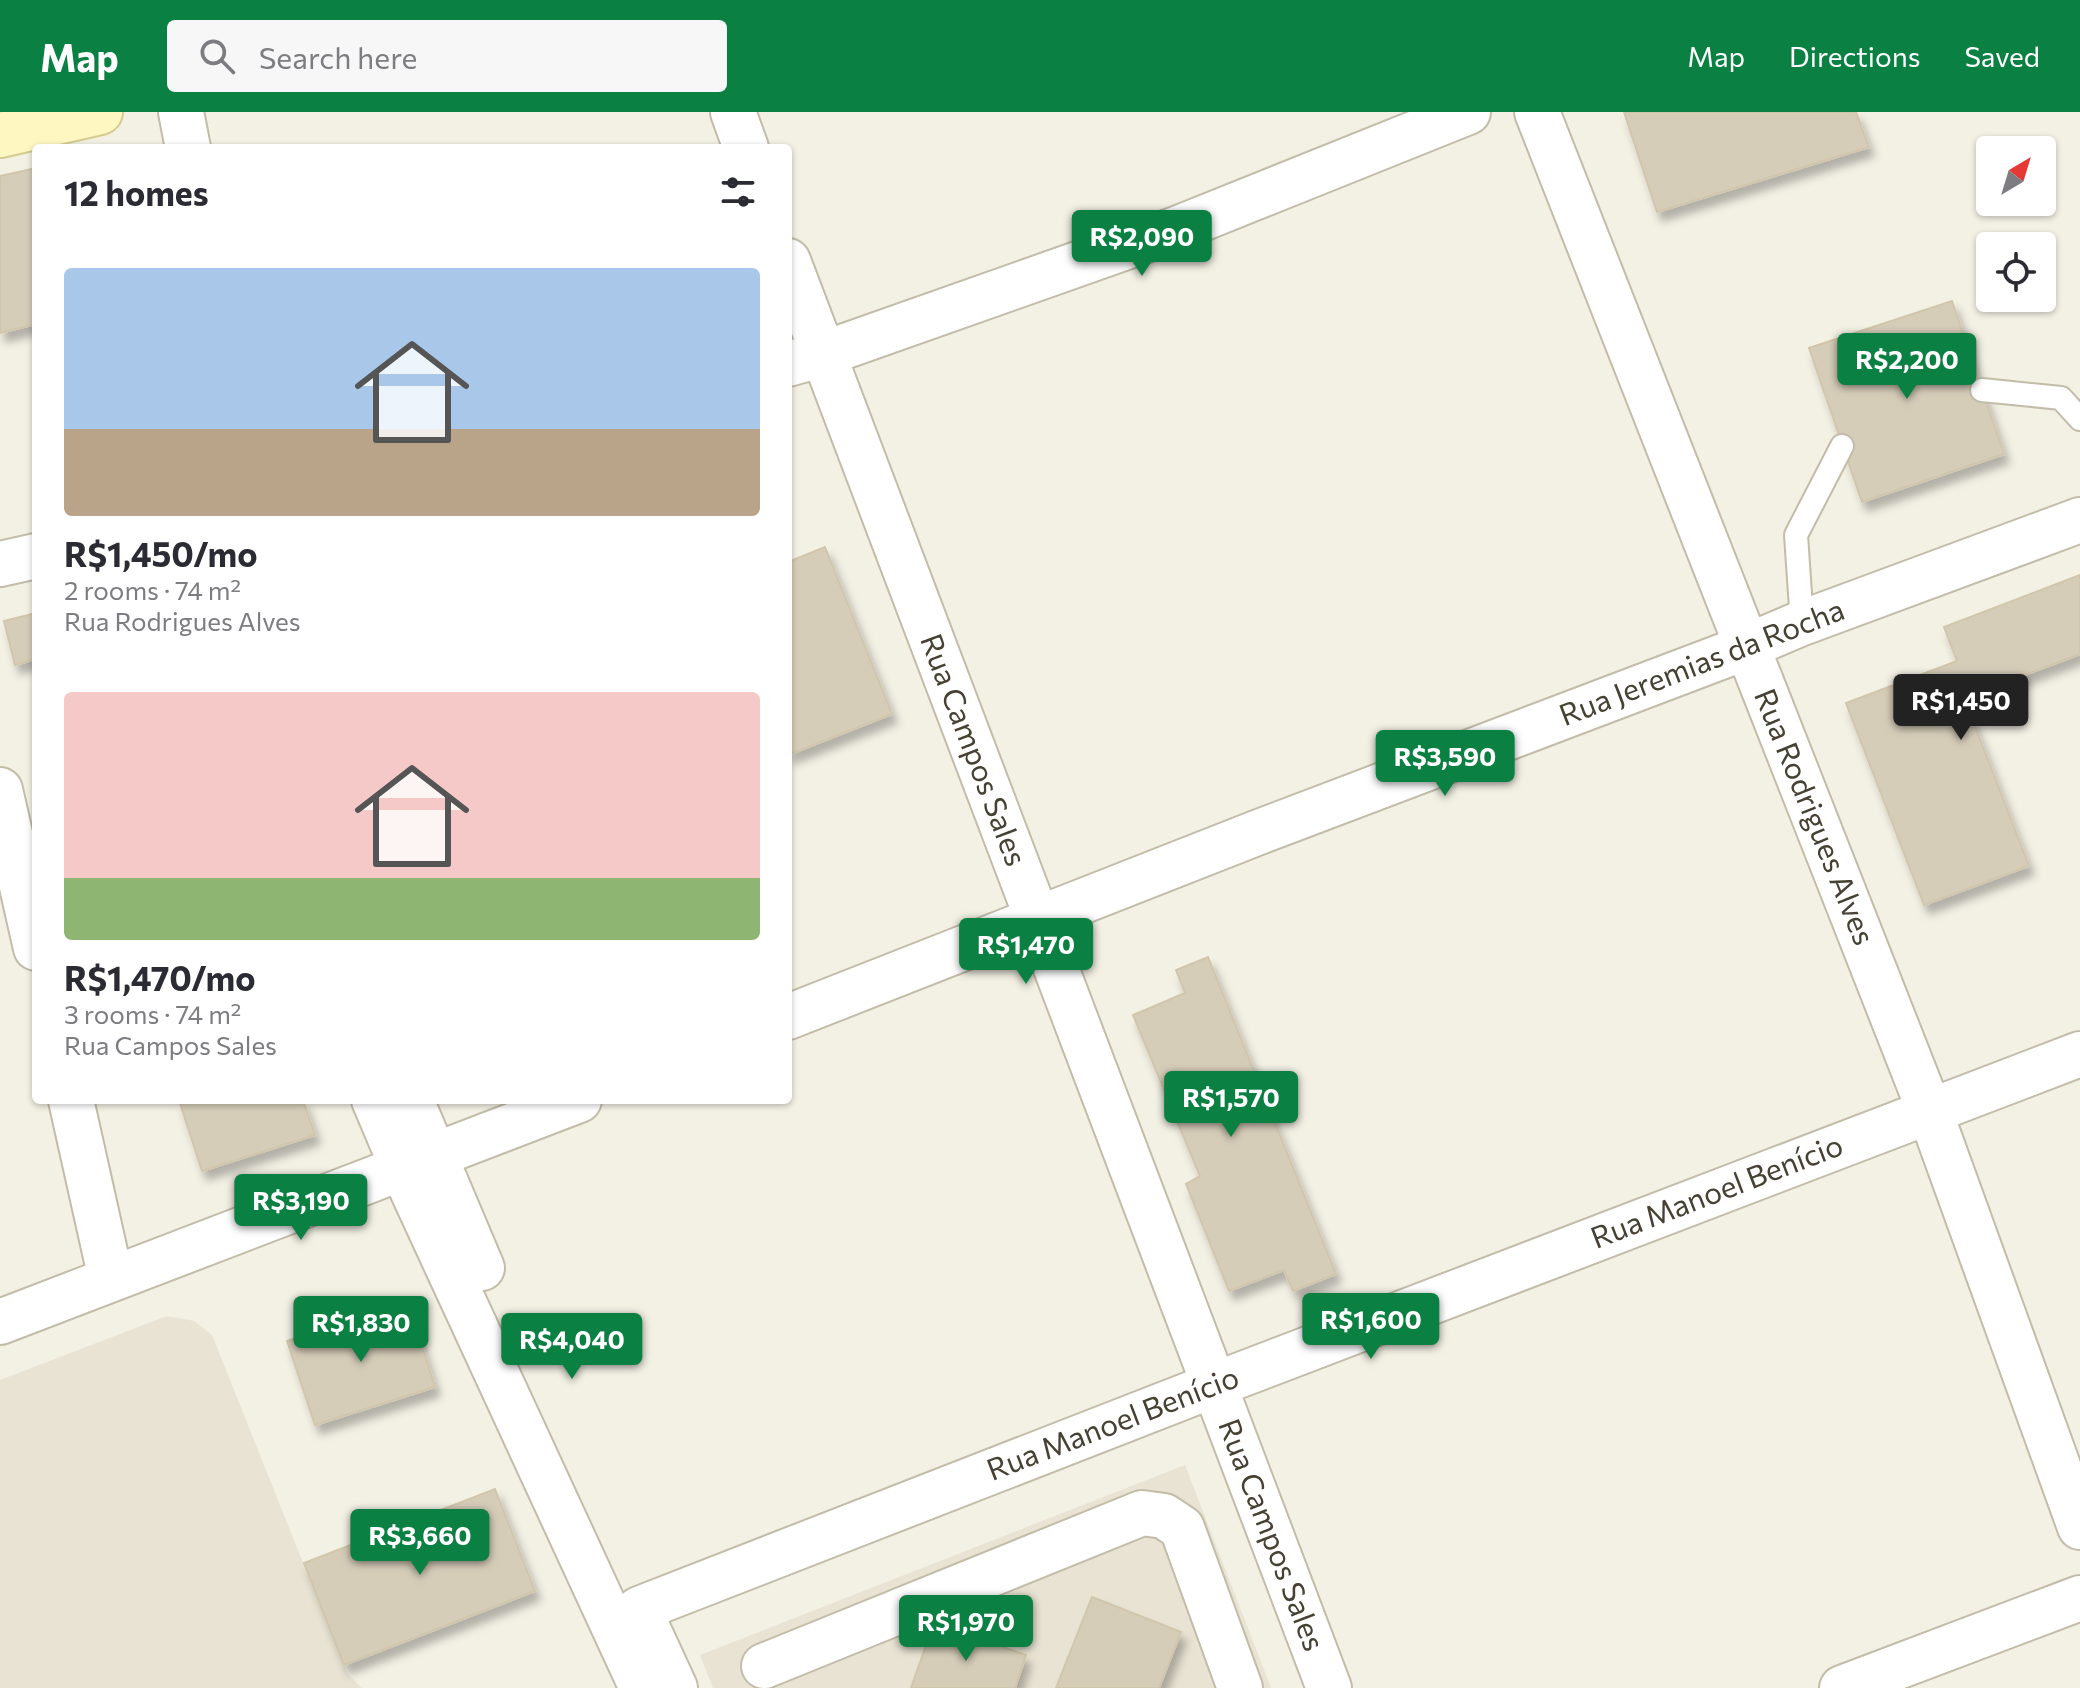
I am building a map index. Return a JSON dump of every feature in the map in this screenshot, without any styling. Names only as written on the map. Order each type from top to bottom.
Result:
[{"type":"street","points":[[0,135],[100,112]]},
{"type":"street","points":[[181,112],[187,144]]},
{"type":"street","points":[[208,112],[213,144]]},
{"type":"street","points":[[733,112],[745,144]]},
{"type":"street","points":[[805,359],[1174,230],[1468,112]]},
{"type":"street","name":"Rua Rodrigues Alves","points":[[1537,112],[1930,1112],[2080,1527]]},
{"type":"street","name":"Rua Campos Sales","points":[[792,284],[805,359],[1037,919],[1329,1688]]},
{"type":"street","name":"Rua Jeremias da Rocha","points":[[792,1015],[1802,623],[2080,520]]},
{"type":"street","points":[[0,564],[32,557]]},
{"type":"street","points":[[0,790],[32,930]]},
{"type":"street","name":"Rua Manoel Benício","points":[[639,1609],[2080,1054]]},
{"type":"street","points":[[72,1104],[111,1279]]},
{"type":"street","points":[[377,1104],[460,1220],[675,1688]]},
{"type":"street","points":[[412,1104],[419,1161],[642,1688]]},
{"type":"street","points":[[0,1322],[569,1104]]},
{"type":"street","points":[[764,1666],[1142,1513],[1164,1516],[1182,1528],[1240,1688]]},
{"type":"street","points":[[1842,1688],[2080,1598]]},
{"type":"lane","points":[[1982,390],[2061,398],[2080,419]]},
{"type":"lane","points":[[1802,623],[1796,535],[1842,446]]},
{"type":"shaded area","points":[[167,1316],[194,1321],[212,1335],[347,1673],[362,1688],[0,1688],[0,1380]]},
{"type":"shaded area","points":[[1185,1465],[1271,1688],[713,1688],[700,1655]]},
{"type":"building","points":[[1624,112],[1856,112],[1869,147],[1657,212]]},
{"type":"building","points":[[32,169],[32,325],[0,333],[0,176]]},
{"type":"building","points":[[1952,301],[2004,454],[1862,502],[1809,348]]},
{"type":"building","points":[[825,547],[892,714],[792,753],[792,560]]},
{"type":"building","points":[[2080,575],[2080,654],[1964,698],[2029,866],[1924,905],[1846,703],[1957,661],[1944,627]]},
{"type":"building","points":[[32,614],[32,660],[15,665],[4,621]]},
{"type":"building","points":[[1208,957],[1336,1274],[1293,1291],[1284,1270],[1229,1291],[1186,1184],[1200,1176],[1133,1015],[1185,993],[1176,970]]},
{"type":"building","points":[[180,1104],[304,1104],[315,1135],[202,1171]]},
{"type":"building","points":[[408,1302],[435,1387],[315,1425],[287,1341]]},
{"type":"building","points":[[495,1489],[535,1591],[344,1665],[304,1563]]},
{"type":"building","points":[[1092,1597],[1181,1632],[1159,1688],[1056,1688]]},
{"type":"building","points":[[934,1623],[1026,1655],[1015,1688],[911,1688]]}]
